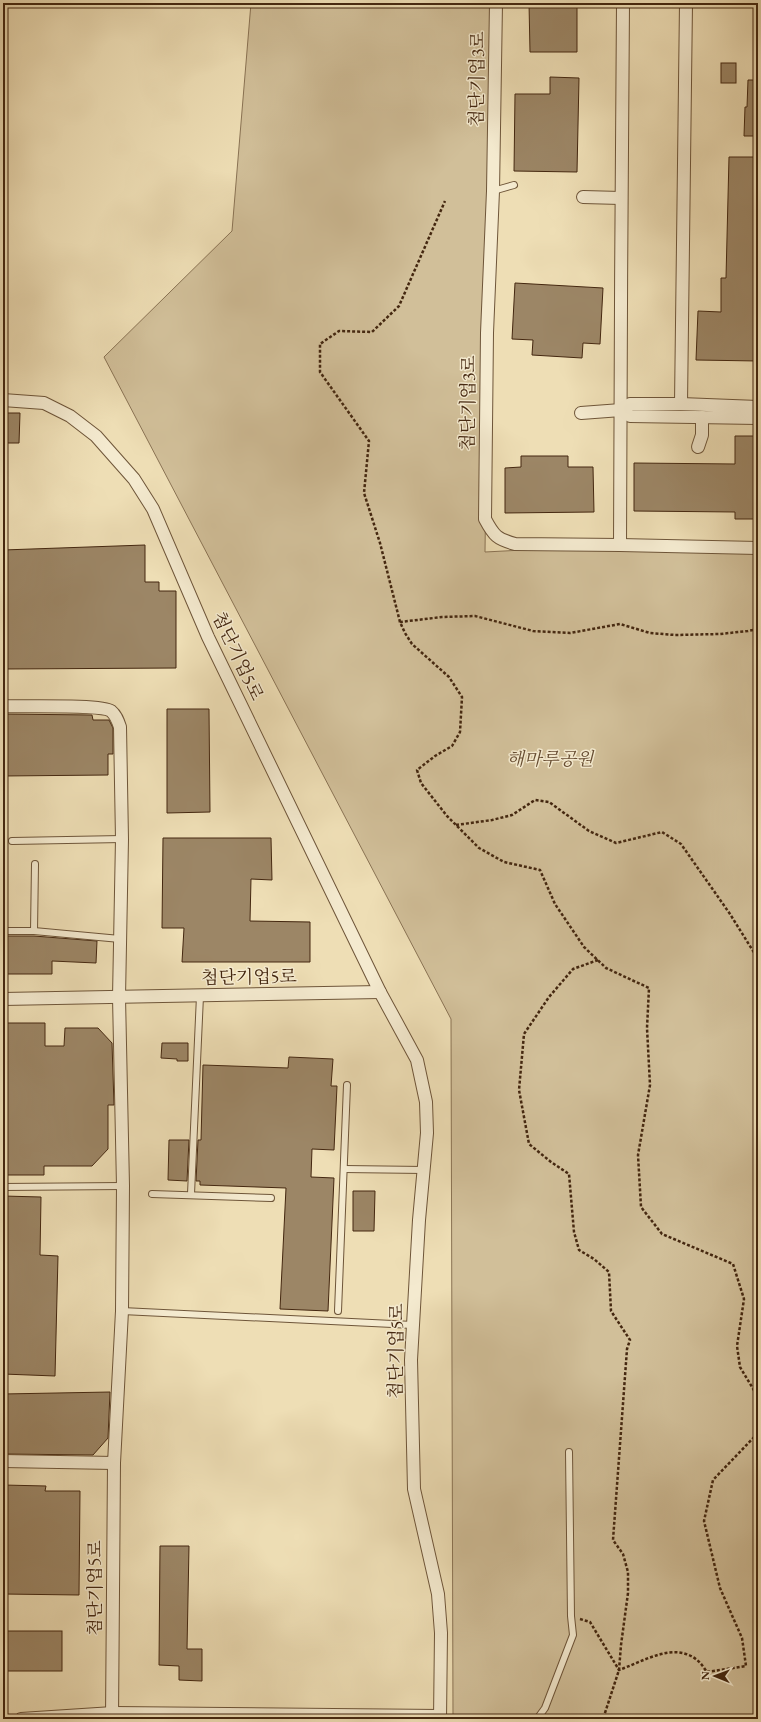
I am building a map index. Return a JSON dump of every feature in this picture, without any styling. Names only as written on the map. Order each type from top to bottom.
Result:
[{"type":"street","name":"첨단기업3로","points":[[496,3],[493,191],[487,333],[485,519],[493,534],[501,540],[515,544],[758,548]]},
{"type":"street","points":[[620,545],[622,410],[621,198],[623,3]]},
{"type":"street","points":[[681,404],[686,3]]},
{"type":"street","points":[[583,197],[621,198]]},
{"type":"street","name":"첨단기업5로","points":[[3,400],[44,403],[70,416],[96,436],[134,479],[153,509],[208,637],[380,992],[417,1060],[426,1102],[426,1117],[424,1170],[419,1220],[413,1325],[412,1360],[414,1489],[438,1594],[441,1633],[440,1718]]},
{"type":"street","points":[[582,413],[622,410],[630,404],[758,407]]},
{"type":"street","points":[[622,410],[630,416],[758,418]]},
{"type":"street","points":[[698,447],[702,435],[702,417]]},
{"type":"street","name":"첨단기업5로","points":[[3,706],[98,708],[110,711],[114,715],[118,721],[120,733],[122,840],[119,997],[123,1186],[122,1310],[114,1463],[113,1716]]},
{"type":"street","name":"첨단기업5로","points":[[3,999],[380,992]]},
{"type":"street","points":[[3,1461],[114,1463]]},
{"type":"street","points":[[21,1719],[113,1716],[440,1718]]},
{"type":"lane","points":[[493,191],[514,185]]},
{"type":"lane","points":[[12,841],[122,840]]},
{"type":"lane","points":[[34,931],[35,864]]},
{"type":"lane","points":[[3,931],[34,931],[120,939]]},
{"type":"lane","points":[[191,1194],[200,996]]},
{"type":"lane","points":[[338,1311],[347,1085]]},
{"type":"lane","points":[[344,1169],[424,1170]]},
{"type":"lane","points":[[3,1187],[123,1186]]},
{"type":"lane","points":[[152,1194],[191,1194],[271,1198]]},
{"type":"lane","points":[[122,1310],[413,1325]]},
{"type":"lane","points":[[537,1719],[545,1708],[573,1635],[571,1616],[569,1452]]},
{"type":"path","points":[[445,201],[399,306],[372,332],[339,331],[320,344],[320,372],[369,441],[364,493],[380,544],[404,633],[412,644],[449,677],[462,696],[460,732],[452,746],[435,756],[417,770],[421,783],[456,825],[479,848],[504,862],[540,870],[555,904],[584,947],[606,968],[649,988],[647,1028],[650,1085],[638,1155],[641,1206],[662,1234],[733,1264],[744,1299],[737,1346],[740,1367],[755,1392],[758,1409]]},
{"type":"path","points":[[400,622],[442,617],[475,616],[532,631],[570,633],[620,624],[650,633],[675,635],[748,632],[758,629]]},
{"type":"path","points":[[456,825],[492,820],[512,815],[535,800],[549,802],[589,831],[616,843],[662,832],[681,844],[730,914],[758,959]]},
{"type":"path","points":[[598,960],[573,969],[549,997],[524,1034],[519,1090],[529,1144],[569,1174],[574,1232],[579,1250],[594,1259],[609,1272],[611,1311],[630,1340],[627,1349],[613,1540],[623,1554],[628,1572],[628,1593],[619,1670],[603,1719]]},
{"type":"path","points":[[619,1670],[657,1655],[680,1651],[697,1660],[707,1672],[746,1666],[742,1638],[720,1588],[704,1521],[713,1480],[758,1433]]},
{"type":"path","points":[[571,1616],[590,1622],[619,1670]]},
{"type":"green space","name":"해마루공원","points":[[251,3],[492,3],[485,552],[620,545],[758,551],[758,1719],[453,1719],[451,1019],[104,357],[232,231]]},
{"type":"building","points":[[529,3],[577,3],[577,52],[530,52]]},
{"type":"building","points":[[721,63],[736,63],[736,83],[721,83]]},
{"type":"building","points":[[550,77],[579,78],[577,172],[514,171],[515,94],[550,94]]},
{"type":"building","points":[[748,80],[758,80],[758,136],[744,136]]},
{"type":"building","points":[[729,157],[758,157],[758,361],[696,360],[698,311],[721,312],[721,278],[726,278]]},
{"type":"building","points":[[515,283],[603,288],[600,344],[583,343],[582,358],[532,355],[533,340],[512,339]]},
{"type":"building","points":[[3,413],[20,413],[19,443],[3,443]]},
{"type":"building","points":[[735,436],[758,436],[758,519],[735,519],[735,512],[634,511],[634,463],[735,464]]},
{"type":"building","points":[[521,456],[568,456],[568,467],[593,467],[594,512],[505,513],[505,468],[521,467]]},
{"type":"building","points":[[145,545],[145,582],[159,582],[159,591],[176,591],[176,668],[3,669],[3,550]]},
{"type":"building","points":[[167,709],[209,709],[210,812],[167,813]]},
{"type":"building","points":[[3,714],[92,715],[93,720],[109,720],[113,728],[113,754],[108,754],[108,775],[3,776]]},
{"type":"building","points":[[163,838],[271,838],[272,880],[251,879],[250,921],[310,922],[310,962],[182,962],[184,928],[162,928]]},
{"type":"building","points":[[3,936],[34,936],[97,941],[96,963],[52,961],[52,974],[3,974]]},
{"type":"building","points":[[5,1023],[45,1023],[45,1046],[64,1046],[65,1028],[98,1028],[112,1043],[114,1105],[108,1105],[108,1149],[92,1166],[44,1166],[44,1175],[4,1175],[3,1103]]},
{"type":"building","points":[[162,1043],[188,1043],[188,1061],[177,1061],[177,1059],[161,1058]]},
{"type":"building","points":[[289,1057],[333,1059],[331,1086],[337,1086],[334,1150],[312,1149],[311,1177],[334,1178],[328,1311],[280,1309],[286,1188],[200,1185],[200,1181],[196,1181],[198,1140],[201,1140],[203,1065],[288,1068]]},
{"type":"building","points":[[169,1140],[189,1140],[187,1181],[168,1180]]},
{"type":"building","points":[[353,1191],[375,1191],[374,1231],[353,1231]]},
{"type":"building","points":[[3,1196],[41,1197],[40,1255],[58,1256],[55,1376],[3,1374]]},
{"type":"building","points":[[110,1392],[108,1438],[93,1455],[4,1454],[3,1394]]},
{"type":"building","points":[[3,1485],[46,1486],[45,1491],[80,1491],[79,1595],[3,1594]]},
{"type":"building","points":[[160,1546],[189,1546],[187,1649],[202,1649],[202,1681],[179,1680],[179,1666],[159,1665]]},
{"type":"building","points":[[3,1631],[62,1631],[62,1671],[3,1671]]}]
